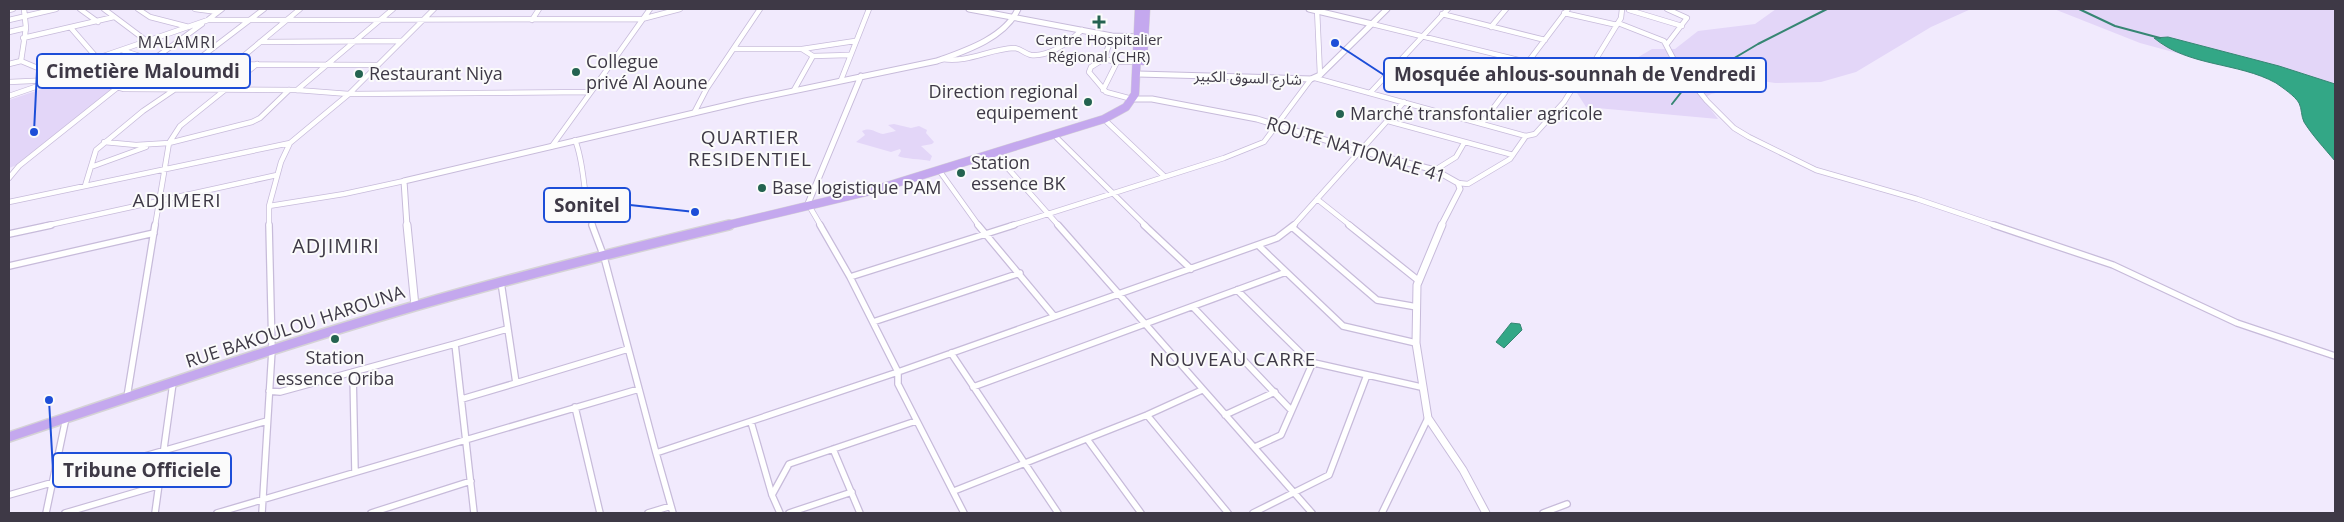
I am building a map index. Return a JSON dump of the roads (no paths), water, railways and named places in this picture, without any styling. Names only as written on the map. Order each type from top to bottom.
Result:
[{"type":"highway","points":[[1139,9],[1142,37]]},
{"type":"highway","points":[[1136,99],[1146,9]]},
{"type":"highway","name":"RUE BAKOULOU HAROUNA","points":[[9,437],[272,350],[415,306],[593,258],[809,208],[941,173],[1107,122],[1130,110],[1136,99]]},
{"type":"highway","name":"RUE BAKOULOU HAROUNA","points":[[809,208],[911,179],[1104,119],[1126,108],[1136,99]]},
{"type":"street","points":[[9,10],[13,9]]},
{"type":"street","points":[[21,61],[26,28],[24,9]]},
{"type":"street","points":[[9,20],[56,9]]},
{"type":"street","points":[[80,9],[98,22]]},
{"type":"street","points":[[104,9],[148,42]]},
{"type":"street","points":[[138,9],[150,17],[189,27]]},
{"type":"street","points":[[195,9],[220,10]]},
{"type":"street","points":[[192,64],[264,9]]},
{"type":"street","points":[[235,64],[300,9]]},
{"type":"street","points":[[297,90],[393,9]]},
{"type":"street","points":[[9,202],[290,143],[349,94],[434,9]]},
{"type":"street","points":[[532,20],[540,9]]},
{"type":"street","points":[[552,146],[650,9]]},
{"type":"street","points":[[60,71],[208,20],[642,19],[680,9]]},
{"type":"street","points":[[694,113],[711,81],[735,49],[760,9]]},
{"type":"street","points":[[841,80],[869,9]]},
{"type":"street","points":[[969,9],[1112,36],[1142,37]]},
{"type":"street","points":[[269,206],[344,194],[794,90],[941,59],[971,48],[996,34],[1016,18],[1018,9]]},
{"type":"street","points":[[1309,9],[1584,76]]},
{"type":"street","name":"شارع السوق الكبير","points":[[1140,74],[1315,77],[1387,9]]},
{"type":"street","points":[[1370,92],[1424,37],[1448,9]]},
{"type":"street","points":[[1491,27],[1506,9]]},
{"type":"street","points":[[1482,123],[1526,62],[1568,9]]},
{"type":"street","points":[[1622,9],[1622,17]]},
{"type":"street","points":[[1315,77],[1526,136],[1535,134],[1564,102],[1576,81],[1584,76],[1622,17],[1630,9],[1682,26]]},
{"type":"street","points":[[1667,44],[1687,18],[1668,9]]},
{"type":"street","points":[[9,178],[19,166],[146,64],[220,10]]},
{"type":"street","points":[[850,277],[1224,158],[1264,142],[1315,77],[1317,10]]},
{"type":"street","points":[[1442,14],[1545,40]]},
{"type":"street","points":[[1564,14],[1618,24],[1647,33],[1667,44],[1674,60],[1688,79],[1734,128],[1816,170],[1917,199],[2113,265],[2140,276],[2185,301],[2238,324],[2335,356]]},
{"type":"street","points":[[23,38],[114,18]]},
{"type":"street","points":[[9,32],[26,28]]},
{"type":"street","points":[[71,28],[97,58]]},
{"type":"street","points":[[941,59],[957,61],[1014,48],[1020,48],[1028,54],[1037,55],[1056,48],[1082,30]]},
{"type":"street","points":[[1112,36],[1104,59],[1091,67],[1089,72],[1103,90],[1136,99]]},
{"type":"street","points":[[735,49],[802,49],[855,41]]},
{"type":"street","points":[[260,42],[402,42]]},
{"type":"street","points":[[802,49],[814,56],[850,56]]},
{"type":"street","points":[[123,50],[152,60]]},
{"type":"street","points":[[794,90],[814,56]]},
{"type":"street","points":[[1104,59],[1117,62],[1140,62]]},
{"type":"street","points":[[9,64],[21,61],[45,71],[60,71],[118,88],[221,91],[297,90],[349,94],[591,92]]},
{"type":"street","points":[[1103,90],[1117,62]]},
{"type":"street","points":[[146,64],[378,65]]},
{"type":"street","points":[[126,399],[169,143],[180,126],[221,91],[257,64]]},
{"type":"street","points":[[9,96],[71,74]]},
{"type":"street","points":[[861,76],[809,208],[850,277],[873,322],[898,372],[898,384],[916,422],[964,513]]},
{"type":"street","points":[[9,82],[57,80]]},
{"type":"street","points":[[84,186],[96,150],[143,111],[175,90]]},
{"type":"street","points":[[104,142],[151,145],[169,143],[255,121],[289,90]]},
{"type":"street","name":"ROUTE NATIONALE 41","points":[[1136,99],[1171,103],[1278,125],[1361,151],[1435,170],[1458,183],[1460,189],[1435,239],[1419,281],[1416,343],[1428,418],[1463,470],[1486,513]]},
{"type":"street","points":[[656,453],[898,372],[1259,246],[1285,234],[1404,102]]},
{"type":"street","points":[[1388,121],[1513,155]]},
{"type":"street","points":[[1107,122],[1164,176]]},
{"type":"street","points":[[1458,183],[1468,184],[1513,155],[1526,136]]},
{"type":"street","points":[[1057,138],[1112,194],[1192,269]]},
{"type":"street","points":[[575,140],[580,152],[586,208],[604,256],[673,513]]},
{"type":"street","points":[[262,513],[272,350],[269,206],[277,175],[290,143]]},
{"type":"street","points":[[1435,170],[1456,156],[1464,143]]},
{"type":"street","points":[[91,167],[151,145]]},
{"type":"street","points":[[997,156],[1312,513]]},
{"type":"street","points":[[941,173],[985,235],[1020,273],[1054,316]]},
{"type":"street","points":[[9,234],[277,175]]},
{"type":"street","points":[[404,180],[415,306]]},
{"type":"street","points":[[1317,200],[1419,281]]},
{"type":"street","points":[[1292,227],[1377,300],[1418,307]]},
{"type":"street","points":[[9,266],[154,233]]},
{"type":"street","points":[[1259,246],[1343,326],[1416,343]]},
{"type":"street","points":[[973,387],[1286,272]]},
{"type":"street","points":[[873,322],[1020,273]]},
{"type":"street","points":[[501,282],[516,383]]},
{"type":"street","points":[[1237,290],[1313,362],[1422,387]]},
{"type":"street","points":[[1193,306],[1276,392],[1290,410]]},
{"type":"street","points":[[270,391],[280,392],[507,329]]},
{"type":"street","points":[[454,344],[474,513]]},
{"type":"street","points":[[462,399],[628,349]]},
{"type":"street","points":[[951,353],[1058,513]]},
{"type":"street","points":[[1255,447],[1281,435],[1290,410],[1313,362]]},
{"type":"street","points":[[353,372],[355,472]]},
{"type":"street","points":[[1253,513],[1329,476],[1367,375]]},
{"type":"street","points":[[155,513],[157,486],[165,451],[173,383]]},
{"type":"street","points":[[217,513],[639,388]]},
{"type":"street","points":[[954,492],[1146,415],[1202,390]]},
{"type":"street","points":[[1224,415],[1276,392]]},
{"type":"street","points":[[575,407],[600,513]]},
{"type":"street","points":[[1146,415],[1228,513]]},
{"type":"street","points":[[46,513],[66,418]]},
{"type":"street","points":[[1382,513],[1428,418]]},
{"type":"street","points":[[9,495],[267,421]]},
{"type":"street","points":[[751,422],[772,496],[780,513]]},
{"type":"street","points":[[772,496],[789,464],[916,422]]},
{"type":"street","points":[[1087,438],[1141,513]]},
{"type":"street","points":[[833,449],[860,513]]},
{"type":"street","points":[[370,513],[471,481]]},
{"type":"street","points":[[65,513],[157,486]]},
{"type":"street","points":[[789,513],[852,492]]},
{"type":"street","points":[[1543,513],[1566,504]]},
{"type":"street","points":[[648,513],[671,506]]},
{"type":"street","points":[[813,506],[815,513]]},
{"type":"waterway","points":[[1692,80],[1699,79],[1758,44],[1827,9]]},
{"type":"waterway","points":[[2079,9],[2115,26],[2160,38]]},
{"type":"waterway","points":[[1672,104],[1683,90],[1694,86]]},
{"type":"place","name":"Centre Hospitalier Régional (CHR)","points":[[1099,22]]},
{"type":"place","name":"Mosquée ahlous-sounnah de Vendredi","points":[[1335,43]]},
{"type":"place","name":"Collegue privé Al Aoune","points":[[576,72]]},
{"type":"place","name":"Restaurant Niya","points":[[359,74]]},
{"type":"place","name":"Direction regional equipement","points":[[1088,102]]},
{"type":"place","name":"Marché transfontalier agricole","points":[[1340,114]]},
{"type":"place","name":"Cimetière Maloumdi","points":[[34,132]]},
{"type":"place","name":"Station essence BK","points":[[961,173]]},
{"type":"place","name":"Base logistique PAM","points":[[762,188]]},
{"type":"place","name":"Sonitel","points":[[695,212]]},
{"type":"place","name":"Station essence Oriba","points":[[335,339]]},
{"type":"place","name":"Tribune Officiele","points":[[49,400]]},
{"type":"district","name":"MALAMRI","points":[[177,42]]},
{"type":"district","name":"QUARTIER RESIDENTIEL","points":[[750,148]]},
{"type":"district","name":"ADJIMERI","points":[[177,200]]},
{"type":"district","name":"ADJIMIRI","points":[[336,246]]},
{"type":"district","name":"NOUVEAU CARRE","points":[[1233,359]]}]
